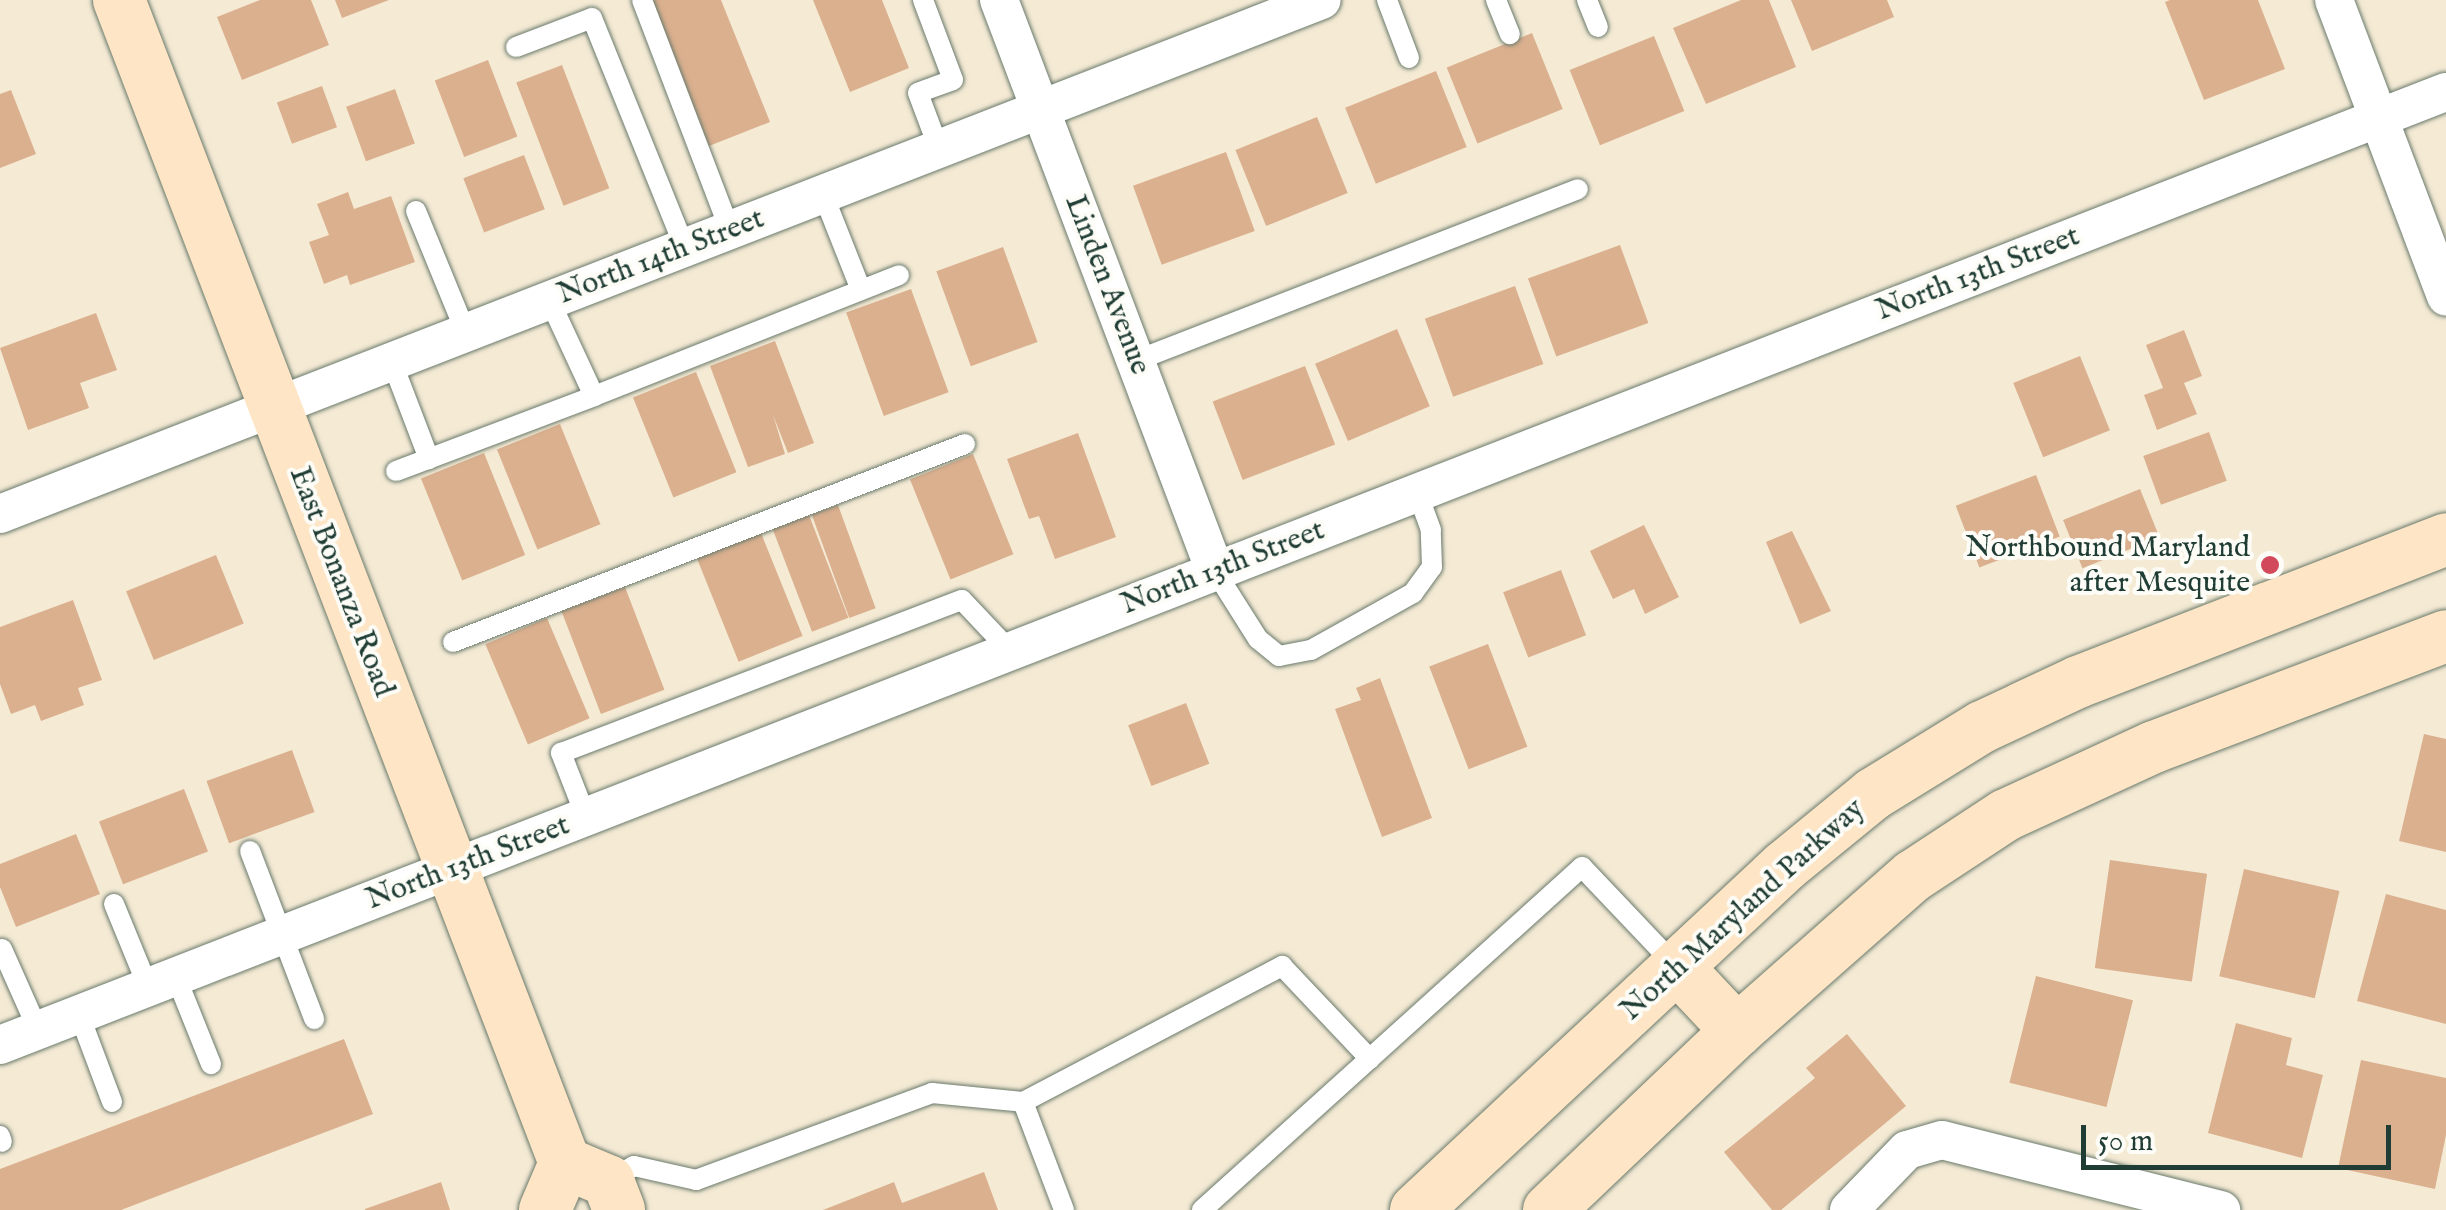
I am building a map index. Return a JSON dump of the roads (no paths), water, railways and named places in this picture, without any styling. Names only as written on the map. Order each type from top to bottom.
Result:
[{"type":"main road","name":"East Bonanza Road","points":[[119,0],[451,870],[584,1191]]},
{"type":"main road","name":"North Maryland Parkway","points":[[1416,1210],[1677,967],[1874,794],[1982,727],[2078,682],[2446,539]]},
{"type":"main road","points":[[1549,1210],[1737,1031],[1913,876],[2006,814],[2154,747],[2446,636]]},
{"type":"main road","points":[[1677,967],[1737,1031]]},
{"type":"street","name":"Linden Avenue","points":[[999,0],[1215,570]]},
{"type":"street","name":"North 14th Street","points":[[0,514],[1322,0]]},
{"type":"street","points":[[2334,0],[2446,297]]},
{"type":"street","name":"North 13th Street","points":[[0,1045],[2446,92]]},
{"type":"street","points":[[1849,1210],[1907,1150],[1942,1140],[2221,1210]]},
{"type":"lane","points":[[642,0],[730,230]]},
{"type":"lane","points":[[924,0],[954,80],[918,93],[939,149]]},
{"type":"lane","points":[[1387,0],[1409,58]]},
{"type":"lane","points":[[1496,0],[1510,34]]},
{"type":"lane","points":[[1587,0],[1598,27]]},
{"type":"lane","points":[[516,48],[592,18],[685,248]]},
{"type":"lane","points":[[1135,361],[1578,189]]},
{"type":"lane","points":[[823,194],[862,290]]},
{"type":"lane","points":[[416,210],[466,333]]},
{"type":"lane","points":[[396,471],[899,275]]},
{"type":"lane","points":[[550,301],[594,396]]},
{"type":"lane","points":[[392,362],[429,459]]},
{"type":"lane","points":[[453,642],[965,444]]},
{"type":"lane","points":[[1215,570],[1258,638],[1280,656],[1311,650],[1413,594],[1432,567],[1430,530],[1417,492]]},
{"type":"lane","points":[[586,817],[561,753],[962,600],[1010,651]]},
{"type":"lane","points":[[250,851],[314,1019]]},
{"type":"lane","points":[[1202,1210],[1582,867],[1677,967]]},
{"type":"lane","points":[[114,904],[211,1064]]},
{"type":"lane","points":[[2,949],[38,1030]]},
{"type":"lane","points":[[584,1191],[634,1166],[696,1180],[932,1093],[1023,1102],[1282,966],[1370,1059]]},
{"type":"lane","points":[[79,1014],[112,1102]]},
{"type":"lane","points":[[1023,1102],[1064,1210]]},
{"type":"place","name":"Northbound Maryland after Mesquite","points":[[2270,565]]}]
